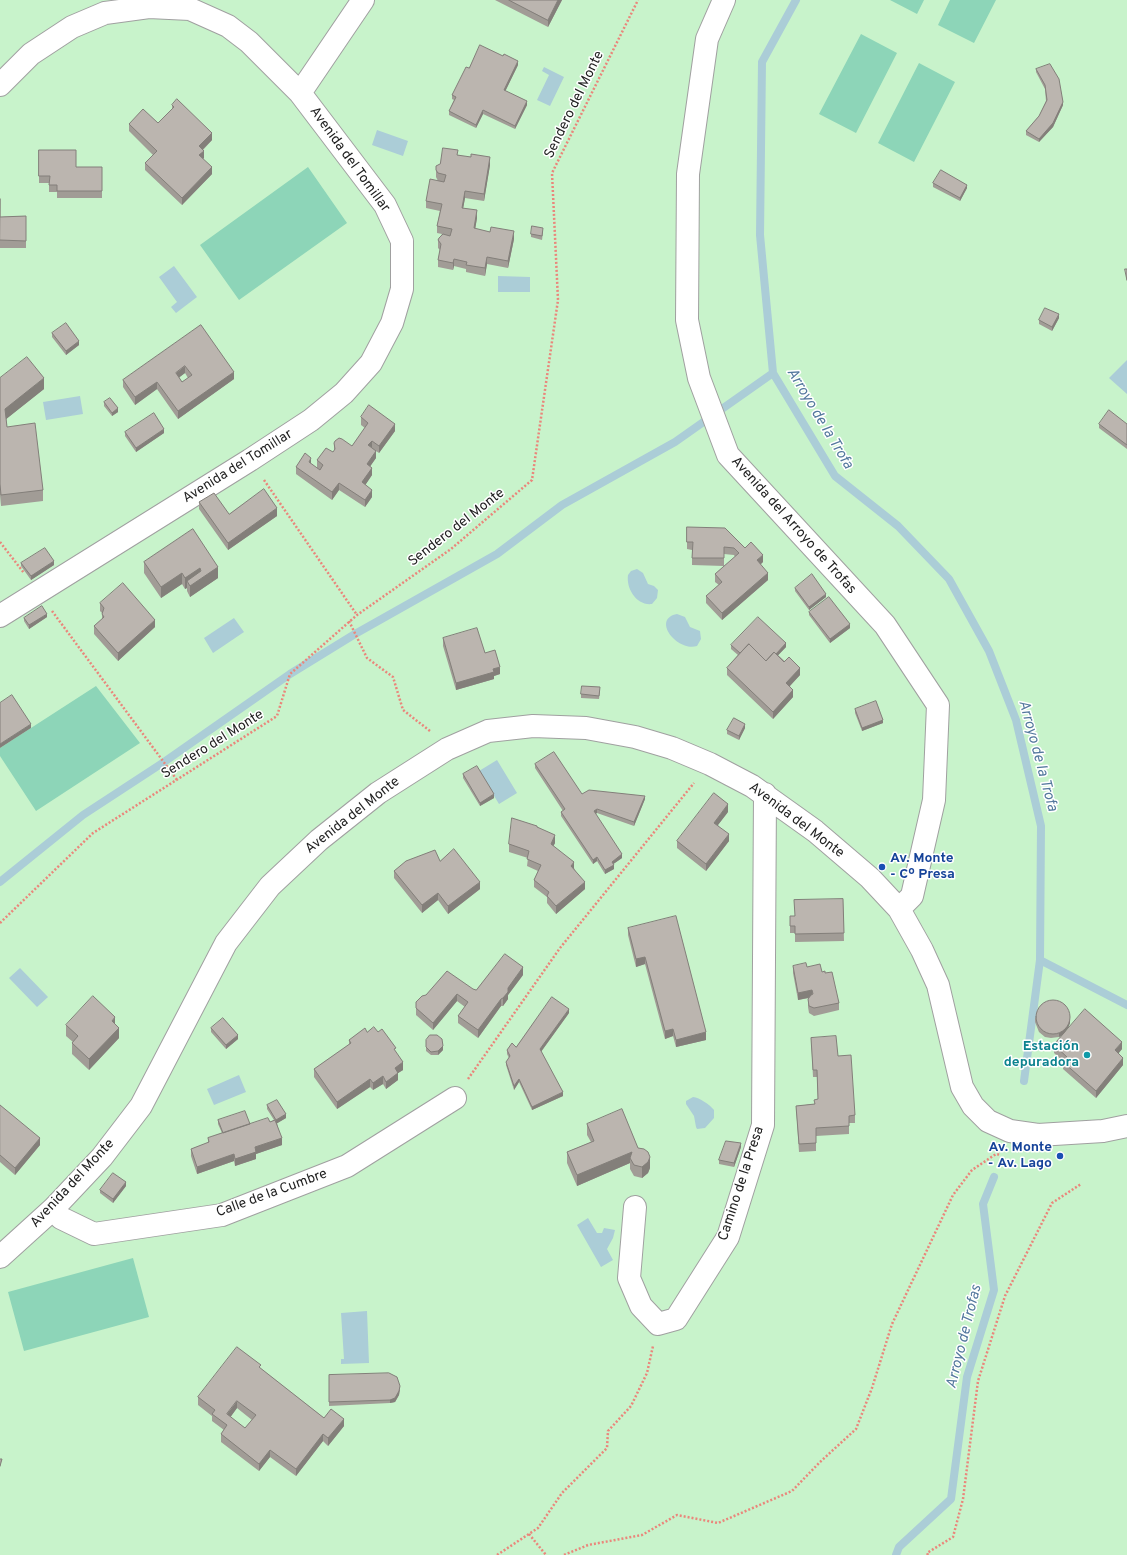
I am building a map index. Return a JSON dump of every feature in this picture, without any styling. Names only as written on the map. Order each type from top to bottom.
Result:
[{"type":"street","points":[[300,94],[363,0]]},
{"type":"street","name":"Avenida del Arroyo de Trofas","points":[[724,0],[707,39],[688,174],[687,320],[699,378],[728,455],[884,625],[938,705],[934,800],[912,896],[899,909]]},
{"type":"street","name":"Avenida del Tomillar","points":[[0,85],[32,54],[72,27],[105,13],[149,7],[190,9],[228,26],[249,42],[300,94],[385,205],[402,241],[402,289],[392,323],[371,362],[344,393],[311,420],[250,460],[0,616]]},
{"type":"street","name":"Avenida del Monte","points":[[0,1257],[53,1209],[102,1157],[140,1106],[226,943],[270,886],[319,840],[378,793],[454,746],[488,731],[533,726],[586,728],[635,737],[672,748],[710,764],[765,794],[815,831],[870,878],[899,909],[922,950],[938,985],[962,1087],[973,1106],[988,1121],[1010,1131],[1038,1135],[1104,1131],[1127,1126]]},
{"type":"street","name":"Camino de la Presa","points":[[658,1324],[676,1319],[728,1237],[763,1125],[765,794]]},
{"type":"street","name":"Calle de la Cumbre","points":[[53,1209],[61,1218],[94,1234],[222,1215],[347,1166],[455,1098]]},
{"type":"street","points":[[635,1207],[629,1278],[641,1306],[658,1324]]},
{"type":"path","name":"Sendero del Monte","points":[[0,923],[93,833],[277,716],[290,674],[357,614],[451,549],[532,480],[558,300],[552,173],[638,0]]},
{"type":"path","points":[[250,460],[357,614]]},
{"type":"path","points":[[0,542],[177,780]]},
{"type":"path","points":[[349,621],[367,658],[393,677],[403,710],[431,732]]},
{"type":"path","points":[[455,1098],[560,948],[710,764]]},
{"type":"path","points":[[564,1555],[588,1545],[642,1535],[678,1515],[718,1523],[792,1492],[820,1462],[856,1429],[872,1388],[892,1324],[953,1194],[972,1170],[996,1154],[1003,1155]]},
{"type":"path","points":[[928,1555],[927,1553],[953,1537],[963,1499],[978,1382],[1005,1296],[1052,1203],[1081,1184]]},
{"type":"path","points":[[497,1555],[538,1528],[562,1493],[607,1448],[608,1431],[632,1406],[647,1374],[658,1324]]},
{"type":"path","points":[[529,1534],[546,1555]]},
{"type":"green space","points":[[0,0],[1127,0],[1127,1555],[0,1555]]},
{"type":"green space","points":[[890,0],[924,0],[917,14]]},
{"type":"green space","points":[[950,0],[996,0],[974,43],[938,25]]},
{"type":"green space","points":[[861,34],[897,53],[856,133],[819,114]]},
{"type":"green space","points":[[919,63],[955,82],[914,162],[878,143]]},
{"type":"green space","points":[[308,167],[347,223],[239,300],[200,245]]},
{"type":"green space","points":[[96,686],[140,743],[36,811],[0,756],[0,748]]},
{"type":"green space","points":[[133,1258],[149,1317],[24,1351],[8,1292]]},
{"type":"water","points":[[544,67],[564,77],[550,106],[537,100],[549,75],[542,71]]},
{"type":"water","points":[[377,130],[408,141],[403,156],[372,145]]},
{"type":"water","points":[[174,266],[197,297],[176,313],[171,307],[177,302],[159,277]]},
{"type":"water","points":[[498,276],[530,277],[530,292],[498,292]]},
{"type":"water","points":[[1127,360],[1127,394],[1109,378]]},
{"type":"water","points":[[80,396],[83,414],[46,420],[43,402]]},
{"type":"water","points":[[637,569],[643,573],[648,584],[654,586],[658,590],[657,598],[652,604],[647,604],[637,599],[631,591],[628,575],[631,571]]},
{"type":"water","points":[[677,614],[685,617],[690,627],[700,631],[701,639],[697,646],[689,647],[682,644],[675,640],[670,634],[666,622],[670,617]]},
{"type":"water","points":[[234,618],[244,632],[213,653],[204,638]]},
{"type":"water","points":[[497,760],[517,793],[499,804],[479,771]]},
{"type":"water","points":[[20,968],[48,997],[37,1007],[9,978]]},
{"type":"water","points":[[239,1075],[246,1092],[214,1105],[207,1089]]},
{"type":"water","points":[[693,1097],[704,1102],[714,1110],[714,1118],[705,1128],[697,1129],[694,1116],[686,1104],[686,1101]]},
{"type":"water","points":[[588,1218],[597,1233],[602,1233],[604,1228],[615,1230],[613,1238],[607,1249],[613,1260],[601,1267],[577,1225]]},
{"type":"water","points":[[367,1311],[369,1363],[341,1364],[341,1359],[344,1359],[341,1313]]},
{"type":"building","points":[[509,0],[558,0],[548,20]]},
{"type":"building","points":[[480,45],[503,56],[504,54],[518,61],[504,90],[527,101],[515,126],[483,110],[476,125],[449,111],[456,97],[452,95],[466,67],[469,68]]},
{"type":"building","points":[[1050,64],[1059,79],[1063,102],[1053,123],[1039,139],[1026,131],[1039,116],[1047,100],[1045,85],[1036,69]]},
{"type":"building","points":[[177,99],[212,133],[199,146],[204,151],[199,155],[212,167],[182,198],[145,163],[157,151],[129,124],[143,109],[158,123],[174,107],[172,105]]},
{"type":"building","points":[[443,148],[458,150],[457,155],[471,157],[471,154],[490,157],[484,194],[465,191],[462,208],[477,210],[474,228],[490,232],[491,227],[514,231],[508,261],[487,257],[485,268],[466,265],[467,262],[454,259],[453,263],[438,260],[441,244],[438,240],[443,234],[450,236],[452,229],[437,226],[442,204],[426,201],[430,179],[444,182],[446,175],[438,173],[436,170],[436,166],[440,164]]},
{"type":"building","points":[[39,150],[76,150],[76,167],[102,167],[102,191],[57,191],[57,185],[49,185],[50,176],[39,176]]},
{"type":"building","points":[[941,170],[967,185],[960,198],[933,183]]},
{"type":"building","points":[[26,216],[26,241],[0,240],[0,217]]},
{"type":"building","points":[[532,226],[543,228],[542,236],[531,234]]},
{"type":"building","points":[[1125,269],[1127,269],[1127,280]]},
{"type":"building","points":[[1045,308],[1059,314],[1052,327],[1039,320]]},
{"type":"building","points":[[66,323],[79,341],[66,351],[52,333]]},
{"type":"building","points":[[201,325],[234,372],[178,411],[157,382],[135,397],[123,380]],"holes":[[[185,366],[192,375],[182,382],[176,373]]]},
{"type":"building","points":[[27,357],[44,378],[5,409],[7,427],[35,423],[43,490],[1,495],[0,378]]},
{"type":"building","points":[[110,398],[118,408],[112,413],[104,402]]},
{"type":"building","points":[[369,405],[395,424],[379,446],[372,441],[368,445],[376,451],[367,464],[372,468],[362,482],[372,490],[365,500],[339,483],[332,492],[296,467],[305,453],[311,458],[309,462],[320,470],[323,465],[317,460],[326,448],[333,452],[335,449],[334,443],[339,438],[352,446],[368,423],[361,417]]},
{"type":"building","points":[[1109,410],[1127,424],[1127,445],[1099,424]]},
{"type":"building","points":[[154,413],[164,429],[136,448],[125,432]]},
{"type":"building","points":[[264,489],[277,508],[228,543],[199,502],[214,493],[229,514]]},
{"type":"building","points":[[687,527],[725,528],[745,548],[751,542],[763,555],[757,560],[768,573],[722,613],[706,596],[722,582],[715,574],[739,553],[734,548],[724,547],[724,558],[692,558],[693,542],[687,542]]},
{"type":"building","points":[[193,529],[218,567],[190,586],[187,581],[201,571],[200,568],[185,578],[182,573],[161,587],[144,562]]},
{"type":"building","points":[[45,548],[54,561],[31,576],[21,563]]},
{"type":"building","points":[[812,574],[826,594],[809,607],[795,588]]},
{"type":"building","points":[[123,583],[155,620],[118,653],[94,626],[104,617],[102,614],[104,608],[100,603]]},
{"type":"building","points":[[829,597],[850,624],[830,639],[809,612]]},
{"type":"building","points":[[42,606],[47,614],[29,625],[24,618]]},
{"type":"building","points":[[758,617],[786,643],[776,654],[774,652],[766,661],[749,644],[740,653],[731,645]]},
{"type":"building","points":[[477,628],[485,653],[495,650],[500,667],[493,669],[494,672],[456,683],[443,638]]},
{"type":"building","points":[[749,644],[766,661],[774,652],[784,662],[789,657],[800,668],[786,683],[793,690],[773,712],[727,668]]},
{"type":"building","points":[[582,686],[600,687],[599,696],[581,694]]},
{"type":"building","points":[[12,695],[31,724],[0,744],[0,703]]},
{"type":"building","points":[[876,701],[883,720],[862,728],[855,709]]},
{"type":"building","points":[[734,718],[745,724],[739,736],[727,730]]},
{"type":"building","points":[[554,752],[582,794],[589,790],[645,796],[634,822],[597,809],[594,811],[622,854],[612,862],[614,865],[605,870],[597,857],[593,860],[561,812],[565,809],[535,764]]},
{"type":"building","points":[[477,766],[494,794],[480,803],[463,774]]},
{"type":"building","points":[[714,793],[728,804],[714,823],[729,834],[706,864],[677,841]]},
{"type":"building","points":[[512,818],[537,826],[555,835],[551,844],[574,862],[571,866],[585,882],[556,906],[547,896],[549,892],[534,880],[541,865],[527,859],[529,851],[509,844]]},
{"type":"building","points":[[454,849],[480,882],[448,906],[438,893],[422,905],[394,871],[406,861],[435,850],[440,861]]},
{"type":"building","points":[[843,899],[844,933],[795,934],[795,926],[790,926],[790,916],[795,916],[794,900]]},
{"type":"building","points":[[676,916],[706,1032],[676,1040],[673,1029],[665,1031],[645,957],[636,959],[628,928]]},
{"type":"building","points":[[505,954],[523,967],[508,988],[508,992],[478,1030],[458,1016],[468,1002],[457,994],[433,1023],[416,1008],[416,1002],[422,996],[426,995],[447,971],[476,990]]},
{"type":"building","points":[[806,963],[807,967],[820,964],[822,972],[832,972],[839,1003],[814,1008],[809,1006],[808,999],[813,994],[812,990],[798,993],[793,966]]},
{"type":"building","points":[[93,996],[115,1017],[112,1021],[119,1028],[89,1059],[72,1043],[78,1036],[66,1025]]},
{"type":"building","points":[[552,997],[569,1009],[540,1049],[563,1092],[532,1107],[519,1079],[514,1086],[506,1062],[510,1056],[507,1050],[512,1043],[516,1047]]},
{"type":"building","points":[[1056,1000],[1065,1005],[1069,1010],[1069,1024],[1065,1029],[1060,1033],[1050,1034],[1046,1033],[1037,1024],[1036,1014],[1037,1010],[1046,1001]]},
{"type":"building","name":"Estación depuradora","points":[[1085,1009],[1122,1042],[1115,1050],[1123,1058],[1096,1091],[1063,1062],[1067,1057],[1054,1045]]},
{"type":"building","points":[[223,1018],[238,1035],[226,1045],[211,1028]]},
{"type":"building","points":[[374,1027],[378,1032],[382,1029],[396,1048],[394,1049],[403,1062],[395,1068],[398,1073],[386,1082],[383,1076],[373,1083],[370,1079],[337,1102],[314,1069],[351,1043],[349,1040],[365,1028],[367,1032]]},
{"type":"building","points":[[430,1035],[437,1035],[442,1039],[443,1046],[438,1051],[431,1052],[426,1047],[426,1040]]},
{"type":"building","points":[[836,1036],[838,1056],[851,1055],[855,1115],[849,1116],[849,1126],[816,1128],[816,1143],[799,1144],[796,1106],[815,1104],[814,1100],[818,1099],[817,1070],[813,1070],[811,1038]]},
{"type":"building","points":[[277,1100],[286,1114],[276,1120],[267,1105]]},
{"type":"building","points":[[0,1105],[40,1138],[15,1168],[0,1155]]},
{"type":"building","points":[[622,1109],[638,1148],[644,1149],[648,1152],[650,1157],[648,1162],[642,1167],[634,1165],[630,1158],[632,1152],[577,1175],[567,1152],[594,1141],[587,1124]]},
{"type":"building","points":[[245,1111],[250,1124],[223,1133],[218,1120]]},
{"type":"building","points":[[268,1118],[270,1122],[275,1120],[282,1138],[255,1147],[256,1152],[235,1159],[234,1154],[197,1167],[191,1149],[209,1142],[208,1138]]},
{"type":"building","points":[[726,1141],[741,1143],[734,1163],[719,1160]]},
{"type":"building","points":[[113,1173],[126,1182],[113,1199],[100,1190]]},
{"type":"building","points":[[237,1347],[261,1365],[259,1367],[324,1418],[331,1409],[344,1419],[328,1438],[323,1434],[296,1469],[270,1450],[259,1464],[221,1434],[227,1425],[212,1414],[215,1410],[198,1397]],"holes":[[[237,1401],[256,1415],[245,1428],[227,1414]]]},
{"type":"building","points":[[389,1373],[397,1377],[400,1386],[395,1398],[390,1400],[329,1402],[329,1375]]},
{"type":"waterway","name":"Arroyo de la Trofa","points":[[796,0],[762,62],[760,235],[773,373],[835,476],[898,526],[949,579],[989,651],[1016,720],[1041,826],[1040,960],[1024,1081]]},
{"type":"waterway","points":[[0,882],[83,815],[164,762],[290,674],[355,634],[497,554],[562,505],[675,442],[773,373]]},
{"type":"waterway","points":[[1040,960],[1127,1005]]},
{"type":"waterway","name":"Arroyo de Trofas","points":[[896,1555],[899,1547],[951,1499],[967,1377],[994,1290],[983,1204],[994,1177]]},
{"type":"place","name":"Av. Monte - Cº Presa","points":[[882,867]]},
{"type":"place","name":"Estación depuradora","points":[[1087,1055]]},
{"type":"place","name":"Av. Monte - Av. Lago","points":[[1060,1156]]}]
